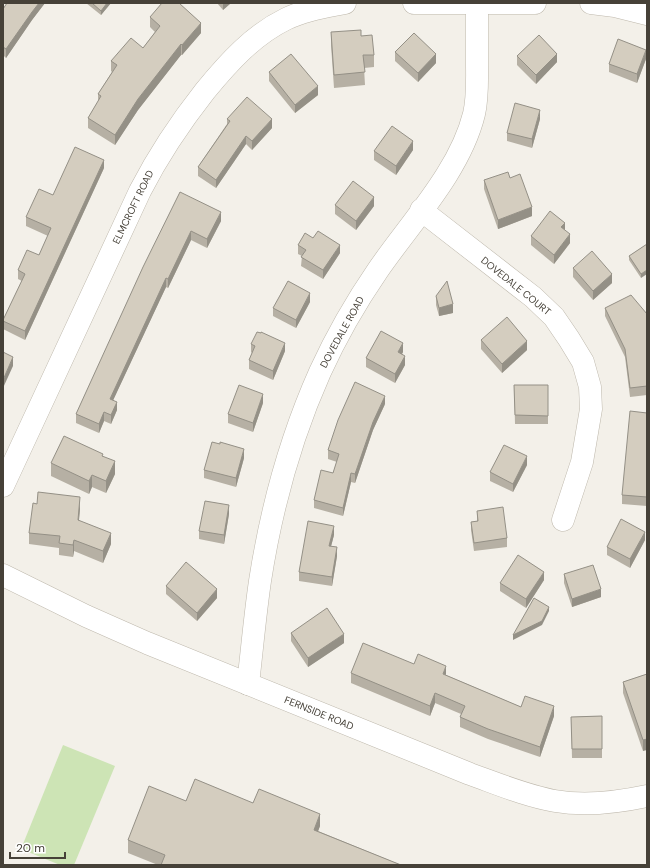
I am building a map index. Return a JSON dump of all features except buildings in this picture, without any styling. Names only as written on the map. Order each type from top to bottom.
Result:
[{"type":"street","name":"ELMCROFT ROAD","points":[[3,486],[140,191],[158,158],[182,120],[240,50],[262,33],[287,18],[315,9],[345,3]]},
{"type":"street","points":[[414,3],[534,3]]},
{"type":"street","name":"DOVEDALE ROAD","points":[[248,684],[260,583],[269,530],[282,478],[297,428],[320,373],[347,318],[378,270],[450,170],[465,143],[474,113],[477,83],[478,3]]},
{"type":"street","points":[[591,3],[615,6],[647,14]]},
{"type":"street","name":"DOVEDALE COURT","points":[[421,210],[533,297],[554,317],[583,362],[590,388],[591,409],[582,462],[563,520]]},
{"type":"street","name":"FERNSIDE ROAD","points":[[3,575],[93,619],[147,643],[470,774],[524,794],[557,801],[592,803],[647,796]]},
{"type":"green space","points":[[63,745],[115,766],[74,865],[60,865],[21,849]]}]
